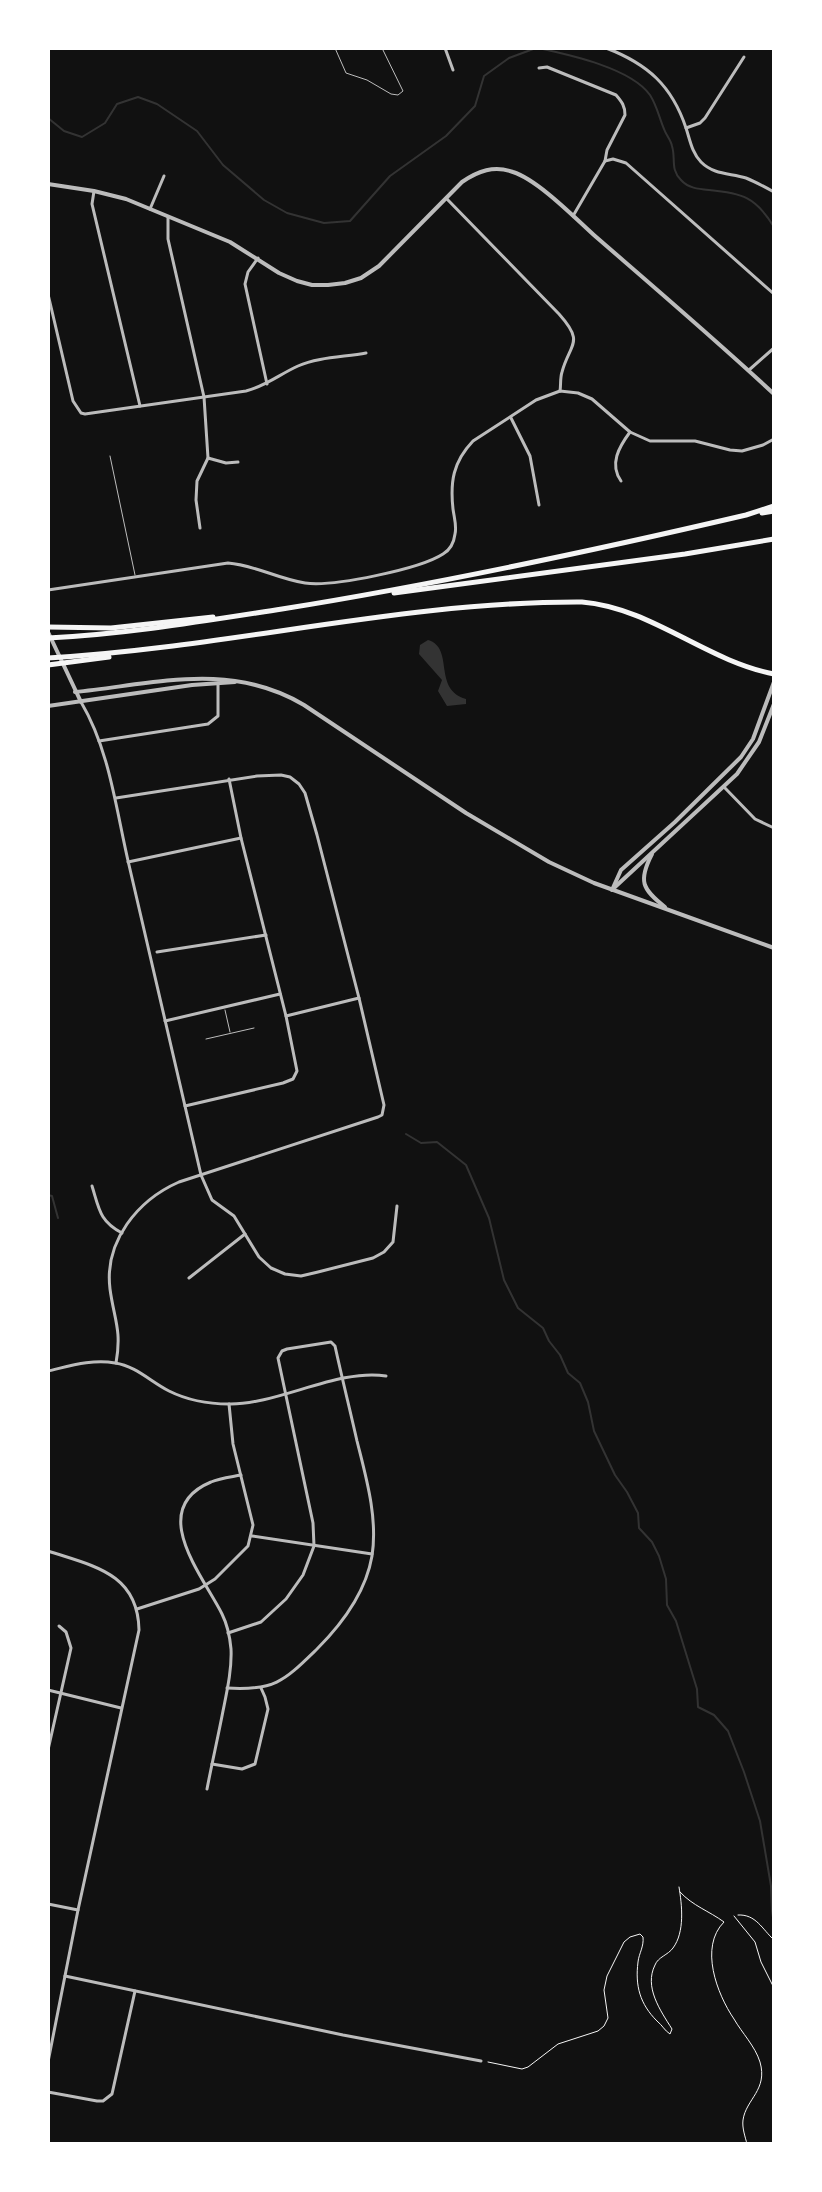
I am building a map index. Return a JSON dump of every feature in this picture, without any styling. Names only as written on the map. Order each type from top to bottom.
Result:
[{"type":"highway","points":[[337,600],[531,564],[774,509]]},
{"type":"highway","points":[[48,632],[66,637],[188,624],[774,539]]},
{"type":"highway","points":[[48,665],[405,613],[582,602],[610,606],[637,615],[740,664],[774,674]]},
{"type":"highway","points":[[48,632],[62,628],[111,628],[246,614]]},
{"type":"highway","points":[[48,658],[76,659]]},
{"type":"street","points":[[445,48],[453,70]]},
{"type":"street","points":[[606,48],[654,74],[666,88],[674,100],[692,148],[703,164],[712,171],[744,177],[774,192]]},
{"type":"street","points":[[686,128],[705,118],[744,57]]},
{"type":"street","points":[[539,68],[547,67],[602,89],[623,102],[625,115],[607,150],[605,161],[573,216]]},
{"type":"street","points":[[605,161],[613,159],[626,163],[774,294]]},
{"type":"street","points":[[48,184],[126,199],[230,242],[279,273],[312,285],[328,285],[368,275],[462,182],[473,175],[495,169],[507,170],[526,177],[573,216],[774,394]]},
{"type":"street","points":[[150,209],[164,176]]},
{"type":"street","points":[[94,191],[92,204],[140,406]]},
{"type":"street","points":[[446,198],[571,330],[573,346],[563,368],[560,391]]},
{"type":"street","points":[[168,217],[168,239],[204,397],[208,458],[197,481],[200,528]]},
{"type":"street","points":[[258,258],[248,272],[245,293],[267,384]]},
{"type":"street","points":[[48,294],[73,401],[81,413],[92,414],[255,389],[308,362],[366,353]]},
{"type":"street","points":[[749,370],[774,348]]},
{"type":"street","points":[[48,590],[228,563],[316,584],[385,574],[442,555],[451,545],[456,531],[451,491],[456,464],[473,441],[536,400],[560,391],[578,393],[592,399],[630,432],[650,441],[695,441],[742,451],[774,439]]},
{"type":"street","points":[[511,418],[530,456],[539,505]]},
{"type":"street","points":[[621,481],[617,477],[615,462],[620,446],[630,432]]},
{"type":"street","points":[[208,458],[226,463],[238,462]]},
{"type":"street","points":[[48,632],[99,741],[116,798],[201,1175],[212,1200],[234,1216],[259,1257],[271,1268],[301,1276],[373,1258],[384,1252],[393,1242],[397,1206]]},
{"type":"street","points":[[75,692],[178,679],[223,678],[277,691],[537,856],[612,890],[774,948]]},
{"type":"street","points":[[48,706],[238,681]]},
{"type":"street","points":[[612,890],[621,870],[741,757],[753,739],[774,682]]},
{"type":"street","points":[[99,741],[208,724],[218,716],[218,683]]},
{"type":"street","points":[[612,890],[724,787],[752,753],[774,704]]},
{"type":"street","points":[[116,798],[229,779],[280,775],[293,779],[305,793],[384,1105],[382,1115],[201,1175],[163,1189],[146,1201],[129,1220],[117,1241],[110,1278],[119,1336],[116,1363]]},
{"type":"street","points":[[185,1106],[283,1083],[295,1075],[286,1016],[229,779]]},
{"type":"street","points":[[724,787],[755,819],[774,828]]},
{"type":"street","points":[[128,862],[241,838]]},
{"type":"street","points":[[653,851],[645,868],[645,886],[648,893],[669,911]]},
{"type":"street","points":[[157,952],[266,935]]},
{"type":"street","points":[[165,1021],[280,994]]},
{"type":"street","points":[[286,1016],[359,998]]},
{"type":"street","points":[[92,1186],[102,1217],[109,1226],[122,1233]]},
{"type":"street","points":[[189,1278],[245,1234]]},
{"type":"street","points":[[227,1688],[261,1688],[284,1679],[328,1638],[361,1590],[372,1554],[373,1525],[368,1488],[335,1346],[331,1342],[287,1349],[278,1358],[313,1523],[314,1546],[303,1575],[286,1599],[261,1622],[228,1633]]},
{"type":"street","points":[[48,1371],[93,1361],[116,1363],[134,1369],[185,1398],[229,1404],[366,1375],[386,1376]]},
{"type":"street","points":[[137,1609],[199,1589],[215,1579],[248,1546],[253,1525],[233,1444],[229,1404]]},
{"type":"street","points":[[207,1789],[231,1651],[224,1617],[182,1540],[180,1523],[190,1497],[211,1482],[241,1475]]},
{"type":"street","points":[[252,1536],[372,1554]]},
{"type":"street","points":[[48,1551],[101,1569],[121,1582],[137,1609],[139,1630],[48,2062]]},
{"type":"street","points":[[48,1750],[71,1648],[66,1632],[59,1626]]},
{"type":"street","points":[[212,1764],[242,1769],[255,1764],[268,1709],[261,1688]]},
{"type":"street","points":[[48,1690],[121,1708]]},
{"type":"street","points":[[48,1904],[78,1910]]},
{"type":"street","points":[[65,1976],[481,2061]]},
{"type":"street","points":[[48,2092],[97,2101],[103,2101],[112,2094],[135,1991]]},
{"type":"street","points":[[48,2027],[55,2028]]},
{"type":"lane","points":[[335,48],[346,73],[398,95],[403,91],[382,48]]},
{"type":"lane","points":[[110,456],[135,575]]},
{"type":"lane","points":[[225,1007],[231,1034]]},
{"type":"lane","points":[[206,1039],[254,1028]]},
{"type":"path","points":[[481,2061],[522,2069],[558,2044],[598,2031],[608,2018],[604,1990],[617,1952],[630,1937],[640,1934],[643,1944],[638,1959],[637,1987],[648,2012],[670,2034],[672,2029],[657,2004],[652,1984],[654,1965],[673,1949],[679,1933],[679,1887]]},
{"type":"path","points":[[680,1892],[692,1905],[709,1911],[724,1922]]},
{"type":"path","points":[[774,1940],[754,1918],[742,1914],[733,1917],[755,1942],[774,1994]]},
{"type":"path","points":[[728,1919],[716,1931],[712,1951],[714,1969],[729,2012],[760,2063],[759,2088],[746,2109],[743,2121],[747,2144]]},
{"type":"shaded area","points":[[428,640],[441,651],[450,687],[466,699],[466,704],[447,706],[438,691],[442,680],[419,654],[420,645]]},
{"type":"waterway","points":[[48,118],[64,131],[82,137],[105,123],[117,104],[138,97],[157,104],[197,131],[223,165],[264,200],[287,213],[324,223],[350,221],[390,176],[446,136],[475,106],[484,76],[509,58],[536,48]]},
{"type":"waterway","points":[[538,48],[599,64],[629,77],[641,86],[654,103],[671,144],[674,168],[681,180],[694,188],[747,198],[761,209],[774,227]]},
{"type":"waterway","points":[[406,1134],[421,1143],[437,1142],[466,1165],[489,1218],[504,1280],[518,1308],[543,1328],[568,1373],[580,1383],[594,1431],[638,1513],[639,1528],[652,1542],[659,1556],[666,1579],[667,1605],[676,1621],[697,1689],[698,1707],[714,1715],[728,1731],[744,1772],[760,1821],[774,1924]]},
{"type":"waterway","points":[[48,1195],[52,1196],[58,1218]]}]
